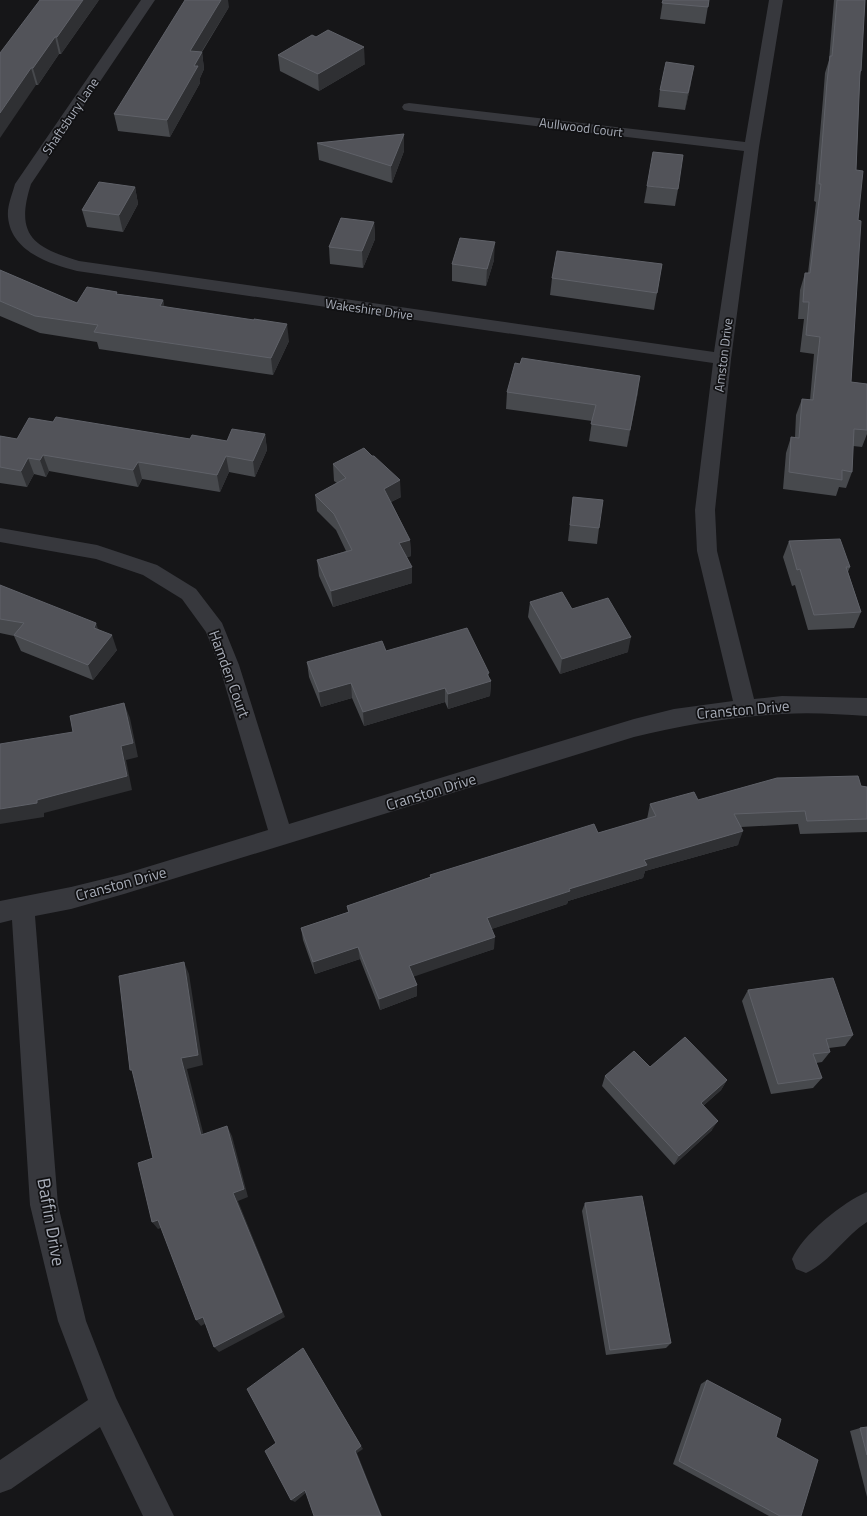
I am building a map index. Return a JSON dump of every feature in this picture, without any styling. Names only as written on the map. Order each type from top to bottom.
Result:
[{"type":"street","name":"Shaftsbury Lane","points":[[23,239],[17,226],[16,212],[18,198],[23,184],[148,0]]},
{"type":"street","name":"Amston Drive","points":[[745,708],[707,551],[705,510],[722,359],[752,147],[776,0]]},
{"type":"street","name":"Aullwood Court","points":[[409,107],[752,147]]},
{"type":"street","name":"Wakeshire Drive","points":[[23,239],[46,256],[77,266],[722,359]]},
{"type":"street","name":"Hamden Court","points":[[0,535],[97,552],[150,570],[189,594],[215,628],[230,665],[281,837]]},
{"type":"street","name":"Cranston Drive","points":[[12,910],[124,884],[634,728],[674,718],[745,708],[796,705],[867,706]]},
{"type":"street","name":"Baffin Drive","points":[[12,910],[44,1205],[72,1321],[105,1406],[160,1516]]},
{"type":"street","points":[[806,1259],[845,1220],[867,1206]]},
{"type":"street","points":[[0,1478],[105,1406]]},
{"type":"building","points":[[40,0],[83,0],[57,37],[55,37],[33,68],[31,68],[0,113],[0,53]]},
{"type":"building","points":[[185,0],[221,0],[190,51],[202,52],[194,66],[198,66],[167,120],[114,114]]},
{"type":"building","points":[[663,0],[709,0],[708,7],[662,3]]},
{"type":"building","points":[[837,0],[865,0],[860,71],[856,170],[863,171],[858,220],[861,221],[851,382],[867,384],[867,430],[854,429],[852,472],[842,470],[842,480],[789,472],[791,437],[799,438],[802,399],[813,400],[820,337],[806,335],[809,302],[803,302],[805,273],[810,273],[821,184],[819,184],[827,82],[830,56],[832,56]]},
{"type":"building","points":[[328,30],[364,47],[318,74],[278,55],[312,35],[316,37]]},
{"type":"building","points":[[666,62],[694,66],[688,93],[660,90]]},
{"type":"building","points":[[404,134],[391,166],[317,143]]},
{"type":"building","points":[[653,152],[683,155],[678,189],[647,186]]},
{"type":"building","points":[[99,182],[135,187],[119,215],[82,210]]},
{"type":"building","points":[[341,218],[374,222],[362,251],[329,247]]},
{"type":"building","points":[[460,238],[495,242],[487,269],[452,264]]},
{"type":"building","points":[[557,251],[662,264],[657,293],[552,278]]},
{"type":"building","points":[[0,270],[77,303],[87,287],[117,292],[116,294],[163,300],[160,306],[287,324],[271,358],[94,332],[98,325],[35,316],[0,301]]},
{"type":"building","points":[[522,358],[640,376],[630,430],[591,424],[596,405],[507,392],[515,363],[520,364]]},
{"type":"building","points":[[56,417],[190,439],[192,435],[227,441],[232,429],[265,434],[253,461],[226,456],[217,475],[138,462],[133,470],[43,455],[40,460],[28,458],[21,471],[0,467],[0,436],[17,439],[29,418],[53,422]]},
{"type":"building","points":[[364,448],[400,480],[384,489],[410,540],[399,543],[412,567],[331,591],[317,560],[352,550],[334,514],[315,495],[346,478],[333,464]]},
{"type":"building","points":[[573,497],[603,500],[599,528],[570,525]]},
{"type":"building","points":[[840,539],[850,567],[846,567],[861,612],[814,615],[800,569],[797,570],[789,541]]},
{"type":"building","points":[[0,585],[96,623],[94,628],[112,635],[88,665],[14,635],[24,623],[0,619]]},
{"type":"building","points":[[562,592],[572,609],[608,598],[631,637],[562,659],[530,602]]},
{"type":"building","points":[[467,628],[489,673],[487,674],[491,681],[448,694],[445,688],[363,712],[351,683],[319,692],[307,662],[382,641],[386,651]]},
{"type":"building","points":[[124,703],[133,743],[121,746],[127,776],[37,800],[37,803],[0,809],[0,744],[73,732],[70,716]]},
{"type":"building","points":[[858,776],[861,786],[867,787],[867,819],[807,821],[805,811],[734,814],[743,831],[644,860],[647,865],[569,889],[570,891],[487,918],[495,937],[409,966],[417,985],[379,999],[358,947],[313,962],[301,928],[349,912],[347,906],[431,877],[430,875],[594,824],[598,833],[656,816],[650,804],[694,792],[698,800],[777,778]]},
{"type":"building","points":[[184,962],[198,1055],[181,1058],[201,1135],[227,1126],[244,1189],[233,1193],[282,1312],[214,1347],[203,1317],[196,1320],[158,1220],[152,1222],[138,1163],[153,1158],[132,1070],[130,1070],[119,976]]},
{"type":"building","points":[[833,978],[853,1035],[826,1039],[830,1052],[813,1054],[822,1078],[778,1084],[748,990]]},
{"type":"building","points":[[685,1037],[727,1080],[701,1103],[718,1121],[679,1156],[605,1076],[634,1051],[650,1067]]},
{"type":"building","points":[[642,1196],[671,1343],[610,1350],[585,1203]]},
{"type":"building","points":[[303,1348],[361,1446],[355,1451],[381,1516],[314,1516],[305,1490],[291,1500],[265,1451],[276,1443],[247,1389]]},
{"type":"building","points":[[707,1380],[781,1419],[776,1437],[818,1460],[801,1516],[780,1516],[679,1461]]},
{"type":"building","points":[[867,1427],[867,1455],[860,1428]]}]
